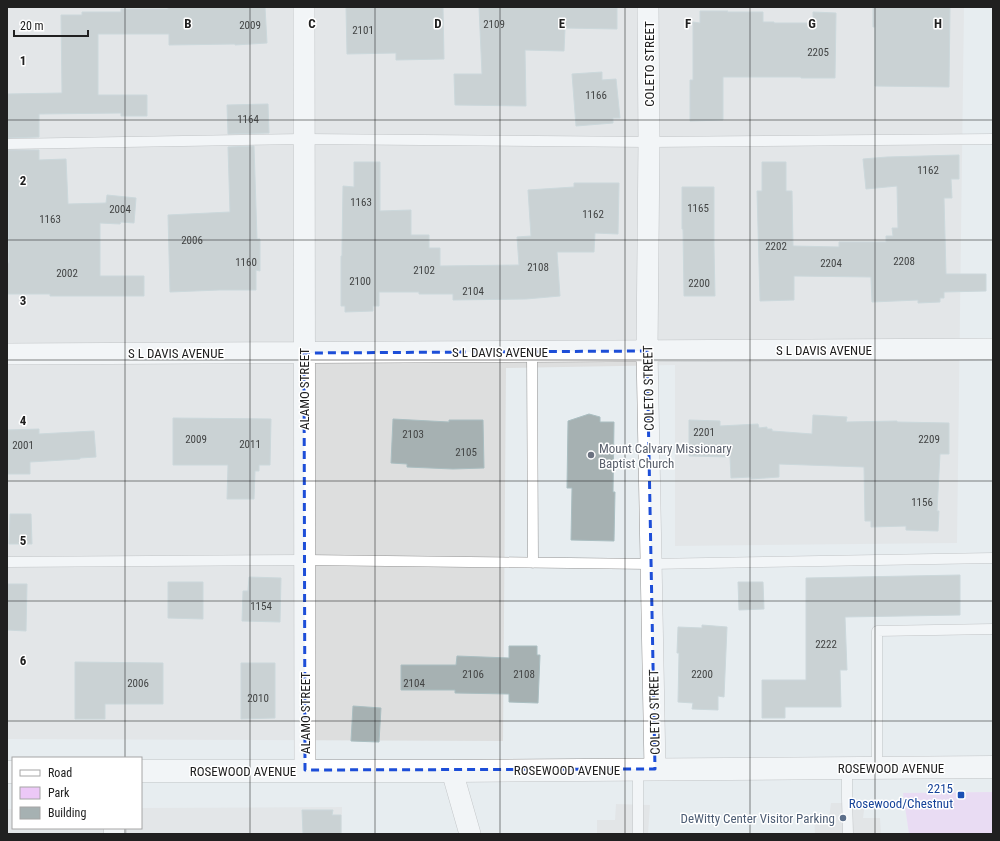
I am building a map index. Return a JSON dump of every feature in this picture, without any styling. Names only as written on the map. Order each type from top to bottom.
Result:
[{"type":"street","name":"ALAMO STREET","points":[[304,7],[305,770]]},
{"type":"street","name":"COLETO STREET","points":[[646,769],[650,564],[647,350],[649,142],[648,7]]},
{"type":"street","name":"S L DAVIS AVENUE","points":[[7,354],[993,349]]},
{"type":"street","name":"ROSEWOOD AVENUE","points":[[142,771],[452,771],[993,767]]},
{"type":"street","points":[[452,771],[470,834]]},
{"type":"lane","points":[[7,144],[304,139],[649,142],[993,139]]},
{"type":"lane","points":[[532,351],[533,563]]},
{"type":"lane","points":[[7,562],[305,560],[650,564],[993,558]]},
{"type":"lane","points":[[877,768],[877,631],[993,629]]},
{"type":"lane","points":[[847,768],[848,834]]},
{"type":"lane","points":[[638,834],[646,769]]},
{"type":"highlighted area","points":[[647,351],[655,769],[305,770],[304,353]]},
{"type":"shaded area","points":[[7,7],[964,7],[957,543],[675,546],[675,365],[506,368],[503,741],[7,739]]},
{"type":"shaded area","name":"DeWitty Center Visitor Parking","points":[[831,803],[865,803],[863,818],[880,818],[881,834],[815,834],[814,817],[829,818]]},
{"type":"shaded area","name":"DeWitty Center Visitor Parking","points":[[616,804],[650,805],[648,834],[597,834],[597,820],[615,820]]},
{"type":"shaded area","points":[[342,807],[342,834],[7,834],[7,809],[12,809],[12,829],[142,829],[142,808]]},
{"type":"green space","points":[[993,792],[993,834],[909,834],[903,793]]},
{"type":"building","points":[[168,7],[265,7],[267,43],[235,45],[169,45],[169,34],[98,34],[98,95],[147,95],[147,116],[121,116],[121,113],[39,114],[39,137],[7,138],[7,94],[62,93],[61,15],[82,15],[82,12],[121,12],[121,9],[168,9]]},
{"type":"building","points":[[346,7],[443,7],[444,59],[396,60],[396,53],[347,54]]},
{"type":"building","points":[[479,7],[617,8],[617,29],[565,28],[564,51],[525,50],[526,106],[455,105],[454,74],[482,74]]},
{"type":"building","points":[[873,7],[950,7],[949,87],[875,86],[875,27],[873,27]]},
{"type":"building","points":[[700,11],[763,12],[763,22],[774,23],[813,23],[813,12],[836,13],[835,78],[723,77],[723,120],[690,121],[690,80],[693,80],[693,22],[700,23]]},
{"type":"building","points":[[602,72],[602,80],[616,79],[620,118],[613,118],[613,123],[576,126],[572,74]]},
{"type":"building","points":[[268,104],[269,133],[228,134],[227,105]]},
{"type":"building","points":[[254,146],[257,239],[260,239],[260,271],[256,270],[256,290],[170,292],[168,215],[230,212],[228,147]]},
{"type":"building","points":[[7,150],[39,150],[39,160],[66,159],[68,204],[106,203],[107,195],[136,198],[134,223],[100,223],[100,276],[144,276],[144,296],[50,296],[50,294],[7,294],[7,263],[9,263]]},
{"type":"building","points":[[959,155],[959,179],[951,179],[952,198],[944,198],[946,274],[986,274],[986,291],[944,292],[944,298],[940,298],[940,302],[918,303],[918,300],[872,302],[871,277],[794,276],[794,300],[760,301],[757,191],[762,191],[762,162],[786,162],[786,191],[792,191],[793,246],[839,247],[839,242],[886,242],[886,236],[893,236],[892,228],[898,228],[897,186],[866,189],[863,159]]},
{"type":"building","points":[[354,162],[380,162],[380,211],[411,210],[411,235],[429,235],[429,248],[440,248],[440,266],[519,265],[517,237],[531,236],[528,190],[574,187],[574,183],[619,183],[618,234],[595,233],[594,252],[557,252],[560,296],[526,299],[453,300],[453,294],[379,292],[379,306],[373,306],[373,311],[345,312],[345,306],[341,306],[343,186],[354,187]]},
{"type":"building","points":[[682,187],[714,187],[715,296],[684,296]]},
{"type":"building","name":"Mount Calvary Missionary Baptist Church","points":[[589,414],[600,417],[600,422],[614,422],[614,541],[571,540],[572,488],[567,488],[568,421]]},
{"type":"building","points":[[813,415],[847,417],[846,422],[897,421],[949,423],[949,454],[940,454],[937,511],[939,511],[938,531],[906,530],[906,526],[871,527],[871,521],[865,521],[864,467],[779,464],[779,477],[751,479],[751,477],[731,478],[730,457],[689,456],[689,420],[720,421],[720,426],[758,424],[759,428],[767,427],[767,429],[772,429],[772,431],[812,434]]},
{"type":"building","points":[[173,418],[271,419],[270,465],[259,465],[259,471],[255,471],[254,499],[227,499],[228,465],[173,465]]},
{"type":"building","points":[[393,419],[449,422],[449,420],[483,420],[484,468],[453,469],[407,467],[407,464],[391,463]]},
{"type":"building","points":[[39,429],[39,434],[94,431],[96,457],[30,462],[30,474],[7,474],[7,430]]},
{"type":"building","points":[[10,514],[31,514],[32,544],[9,544]]},
{"type":"building","points":[[960,575],[960,615],[845,617],[847,670],[840,670],[841,707],[785,707],[785,718],[762,718],[762,680],[806,680],[806,578]]},
{"type":"building","points":[[249,577],[281,578],[280,622],[242,621],[243,591],[248,591]]},
{"type":"building","points":[[168,582],[203,582],[203,619],[168,618]]},
{"type":"building","points":[[738,582],[763,582],[764,609],[739,610]]},
{"type":"building","points":[[7,584],[27,584],[26,631],[7,630]]},
{"type":"building","points":[[702,625],[727,627],[724,697],[718,696],[718,710],[692,709],[693,703],[678,702],[678,627],[702,628]]},
{"type":"building","points":[[509,646],[537,646],[537,655],[540,655],[538,703],[509,702],[509,694],[455,693],[455,690],[401,690],[401,665],[456,665],[457,656],[509,658]]},
{"type":"building","points":[[75,662],[163,663],[163,704],[105,704],[105,719],[75,719]]},
{"type":"building","points":[[241,663],[275,663],[275,718],[241,719]]},
{"type":"building","points":[[353,706],[381,708],[379,742],[351,741]]},
{"type":"building","points":[[302,810],[333,810],[332,815],[341,815],[341,834],[303,834]]},
{"type":"place","name":"Mount Calvary Missionary Baptist Church","points":[[591,455]]},
{"type":"place","name":"2215 Rosewood/Chestnut","points":[[961,795]]},
{"type":"place","name":"DeWitty Center Visitor Parking","points":[[843,818]]}]
